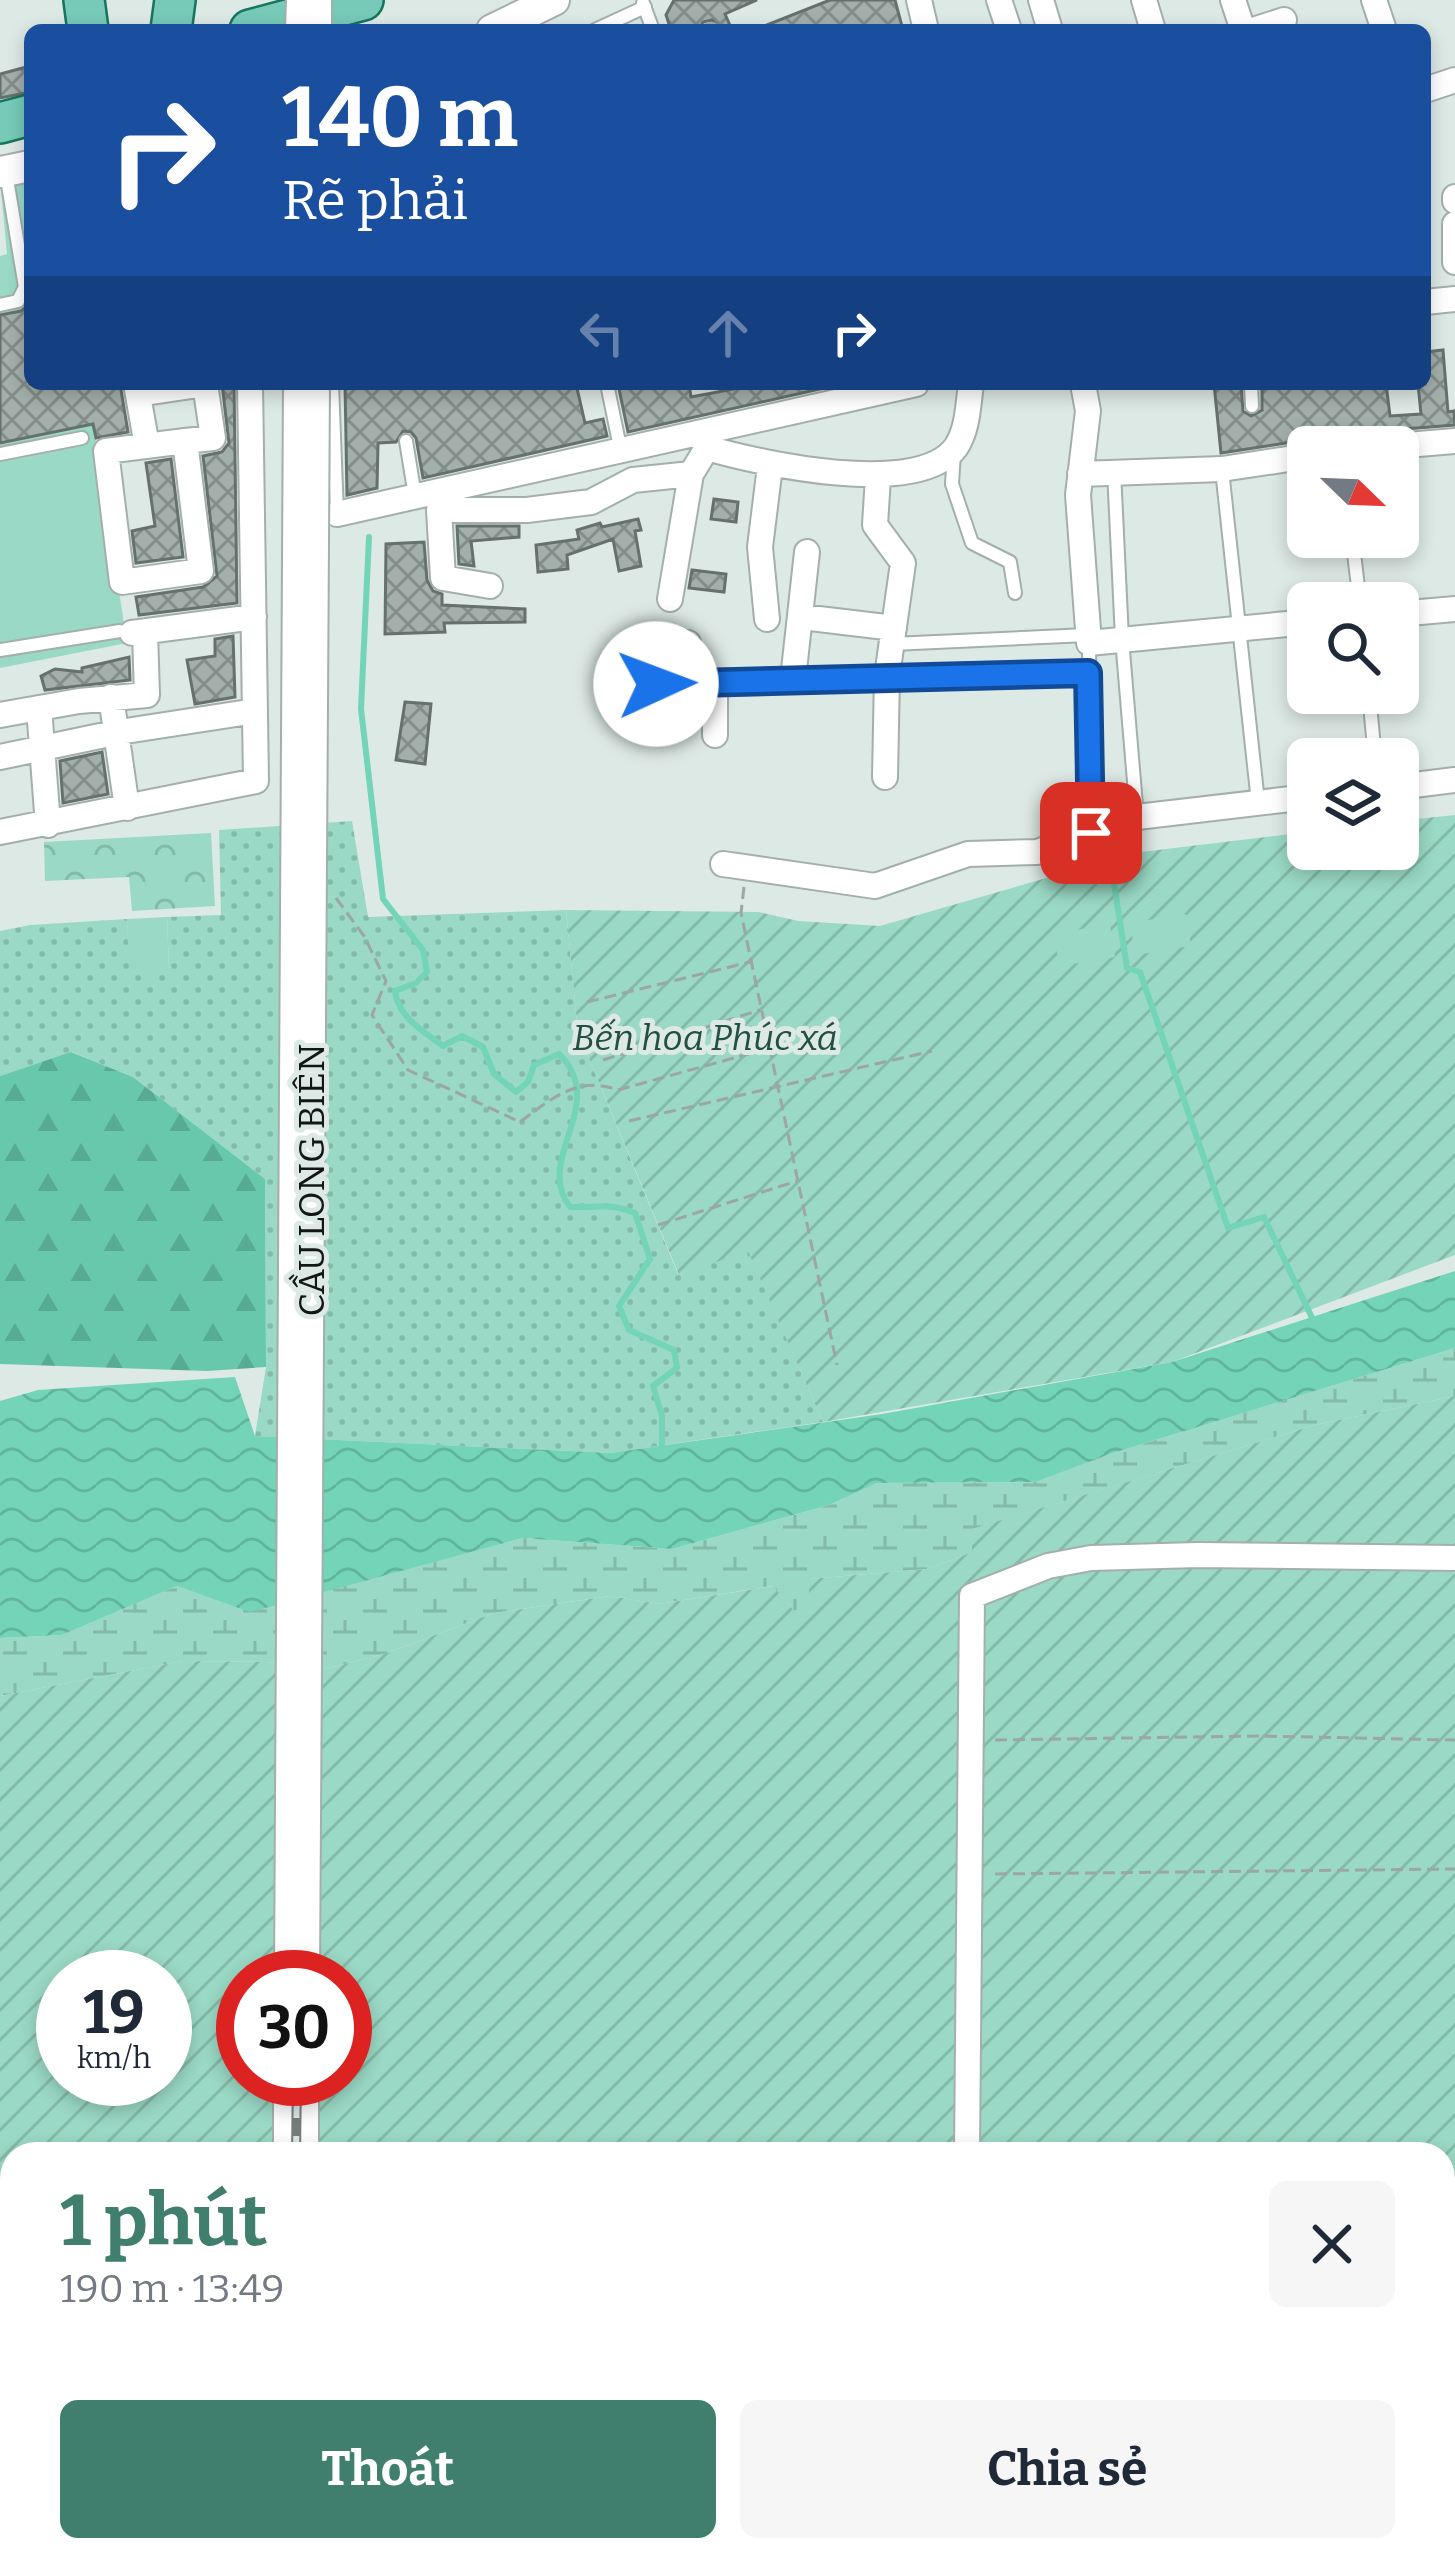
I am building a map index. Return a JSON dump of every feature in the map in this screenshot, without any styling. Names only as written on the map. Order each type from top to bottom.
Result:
[{"type":"main road","points":[[273,24],[363,0]]},
{"type":"street","points":[[504,24],[554,0]]},
{"type":"street","points":[[1455,224],[1455,262]]},
{"type":"street","points":[[137,390],[147,446]]},
{"type":"street","points":[[185,441],[201,571],[122,581],[106,451],[185,441],[213,438],[207,390]]},
{"type":"street","points":[[0,832],[256,781],[250,390]]},
{"type":"street","name":"CẦU LONG BIÊN","points":[[287,1950],[296,390]]},
{"type":"street","name":"CẦU LONG BIÊN","points":[[307,1950],[317,390]]},
{"type":"street","points":[[337,514],[890,390]]},
{"type":"street","points":[[670,599],[691,474],[707,448],[770,466],[878,477],[921,469],[954,451],[965,428],[969,390]]},
{"type":"street","points":[[1084,390],[1088,411],[1078,495],[1089,639],[1287,624]]},
{"type":"street","points":[[1419,444],[1455,441]]},
{"type":"street","points":[[1080,474],[1222,469],[1287,459]]},
{"type":"street","points":[[767,619],[760,547],[770,466]]},
{"type":"street","points":[[490,586],[443,578],[439,510],[527,510],[592,502],[633,480],[691,474]]},
{"type":"street","points":[[878,477],[875,525],[903,563],[887,676],[885,778]]},
{"type":"street","points":[[793,680],[807,553]]},
{"type":"street","points":[[1419,612],[1455,609]]},
{"type":"street","points":[[0,715],[147,695],[131,632],[254,617]]},
{"type":"street","points":[[802,617],[893,636]]},
{"type":"street","points":[[685,683],[688,643]]},
{"type":"street","points":[[627,685],[1088,673]]},
{"type":"street","points":[[715,682],[715,735]]},
{"type":"street","points":[[111,697],[128,808]]},
{"type":"street","points":[[39,708],[48,825]]},
{"type":"street","points":[[0,757],[255,711]]},
{"type":"street","points":[[1419,784],[1455,780]]},
{"type":"street","points":[[734,866],[874,886],[968,854],[1037,852],[1137,817],[1287,800]]},
{"type":"street","points":[[968,2142],[971,1596],[1048,1566],[1124,1556],[1455,1558]]},
{"type":"street","points":[[286,2106],[286,2142]]},
{"type":"street","points":[[306,2106],[306,2142]]},
{"type":"lane","points":[[606,24],[643,3]]},
{"type":"lane","points":[[12,170],[24,278]]},
{"type":"lane","points":[[0,305],[18,302],[24,289]]},
{"type":"lane","points":[[332,390],[337,514]]},
{"type":"lane","points":[[608,390],[621,452]]},
{"type":"lane","points":[[1251,390],[1252,406]]},
{"type":"lane","points":[[0,454],[82,438]]},
{"type":"lane","points":[[406,441],[415,497]]},
{"type":"lane","points":[[954,451],[952,484],[972,543],[1010,562],[1015,593]]},
{"type":"lane","points":[[1222,469],[1258,803]]},
{"type":"lane","points":[[1114,471],[1137,817]]},
{"type":"lane","points":[[0,650],[131,632]]},
{"type":"lane","points":[[893,636],[1089,639],[1091,833]]},
{"type":"path","points":[[734,866],[837,1365]]},
{"type":"path","points":[[333,894],[364,936],[386,981],[372,1015],[408,1070],[464,1100],[520,1122],[565,1090],[593,1084],[618,1090],[770,1048]]},
{"type":"path","points":[[586,1002],[752,961]]},
{"type":"path","points":[[603,1060],[762,1010]]},
{"type":"path","points":[[629,1121],[932,1051]]},
{"type":"path","points":[[658,1225],[798,1180]]},
{"type":"path","points":[[972,1740],[1258,1736],[1455,1740]]},
{"type":"path","points":[[969,1875],[1455,1869]]},
{"type":"green space","points":[[24,175],[24,390],[88,390],[127,643],[0,668],[0,256],[7,254],[0,179]]},
{"type":"green space","name":"Bến hoa Phúc xá","points":[[1455,815],[1455,1255],[1172,1362],[823,1422],[748,1251],[679,1275],[578,1032],[566,910],[759,912],[798,921],[880,926],[1133,853],[1287,835],[1287,870],[1419,870],[1419,819]]},
{"type":"green space","points":[[352,821],[368,917],[566,910],[578,1032],[678,1274],[748,1250],[823,1422],[610,1453],[255,1436],[266,1367],[265,1179],[133,1077],[72,1052],[0,1076],[0,931],[127,919],[130,973],[169,970],[167,917],[221,915],[219,830]]},
{"type":"green space","points":[[211,833],[215,906],[132,911],[129,877],[45,881],[44,842]]},
{"type":"green space","points":[[1186,914],[1191,946],[1135,955],[1130,923]]},
{"type":"green space","points":[[167,917],[169,971],[129,973],[127,919]]},
{"type":"green space","points":[[1110,925],[1115,957],[1059,966],[1054,933]]},
{"type":"green space","points":[[71,1052],[133,1077],[265,1179],[266,1367],[207,1371],[0,1364],[0,1076]]},
{"type":"green space","points":[[1455,1348],[1455,1396],[1315,1425],[973,1529],[972,1552],[927,1569],[809,1579],[810,1605],[794,1611],[772,1586],[659,1604],[609,1596],[494,1613],[384,1654],[325,1669],[267,1662],[182,1661],[0,1696],[0,1638],[62,1635],[177,1586],[250,1611],[523,1538],[672,1549],[829,1505],[877,1483],[1036,1482],[1113,1453]]},
{"type":"green space","points":[[1455,1396],[1455,2142],[0,2142],[0,1696],[182,1661],[267,1662],[325,1669],[384,1654],[494,1613],[610,1596],[659,1604],[773,1586],[794,1611],[809,1605],[809,1579],[927,1569],[972,1552],[972,1529],[1315,1425]]},
{"type":"water","points":[[1455,1271],[1455,1348],[1113,1453],[1036,1482],[877,1483],[829,1505],[672,1549],[523,1538],[250,1612],[177,1586],[62,1635],[0,1638],[0,1401],[38,1390],[235,1377],[255,1436],[610,1453],[882,1414],[1172,1362]]},
{"type":"building","points":[[674,0],[757,0],[725,14],[729,24],[712,20],[669,24],[666,15]]},
{"type":"building","points":[[830,0],[895,0],[901,24],[769,24]]},
{"type":"building","points":[[24,68],[24,93],[0,98],[0,74]]},
{"type":"building","points":[[24,309],[24,390],[121,390],[128,432],[96,438],[93,424],[0,443],[0,315]]},
{"type":"building","points":[[1443,350],[1448,412],[1454,411],[1455,425],[1287,426],[1287,443],[1221,453],[1215,390],[1241,390],[1243,411],[1251,416],[1262,410],[1262,390],[1387,390],[1390,416],[1421,414],[1419,390],[1431,390],[1431,351]]},
{"type":"building","points":[[223,390],[234,390],[237,603],[139,615],[136,597],[203,587],[217,576],[203,456],[222,452],[229,443]]},
{"type":"building","points":[[345,390],[577,390],[585,423],[603,419],[607,436],[423,478],[416,438],[403,431],[396,442],[378,443],[377,488],[347,495]]},
{"type":"building","points":[[619,390],[690,390],[691,397],[728,390],[815,390],[628,432]]},
{"type":"building","points":[[171,459],[183,557],[136,563],[132,531],[155,526],[146,463]]},
{"type":"building","points":[[714,499],[738,502],[736,522],[711,519]]},
{"type":"building","points":[[638,519],[641,530],[635,531],[641,566],[619,571],[613,539],[567,555],[568,569],[538,572],[536,545],[579,539],[577,530],[600,523],[602,527]]},
{"type":"building","points":[[457,526],[519,526],[519,537],[471,541],[474,566],[459,564]]},
{"type":"building","points":[[424,542],[427,580],[433,591],[442,594],[442,605],[525,609],[525,622],[444,623],[445,632],[385,634],[386,544]]},
{"type":"building","points":[[692,570],[726,574],[724,592],[689,588]]},
{"type":"building","points":[[233,636],[235,697],[195,704],[187,660],[215,656],[215,639]]},
{"type":"building","points":[[129,657],[130,680],[45,690],[41,676],[55,669],[82,672],[82,668]]},
{"type":"building","points":[[405,702],[431,704],[425,764],[396,760]]},
{"type":"building","points":[[102,752],[108,794],[63,803],[60,761]]},
{"type":"waterway","points":[[369,537],[361,709],[383,899],[423,950],[427,972],[416,983],[395,991],[397,1000],[413,1023],[443,1046],[462,1036],[483,1047],[494,1074],[516,1092],[528,1082],[534,1065],[559,1054],[573,1073],[575,1112],[560,1170],[561,1189],[570,1207],[610,1207],[635,1213],[650,1259],[619,1306],[629,1330],[674,1350],[677,1368],[653,1386],[662,1416],[662,1452]]},
{"type":"waterway","points":[[1108,844],[1127,968],[1140,972],[1228,1228],[1264,1217],[1315,1324]]},
{"type":"railway","points":[[309,0],[309,24]]},
{"type":"railway","points":[[297,1950],[307,390]]},
{"type":"railway","points":[[296,2142],[297,2106]]},
{"type":"route","points":[[656,684],[1088,673],[1091,833]]}]
